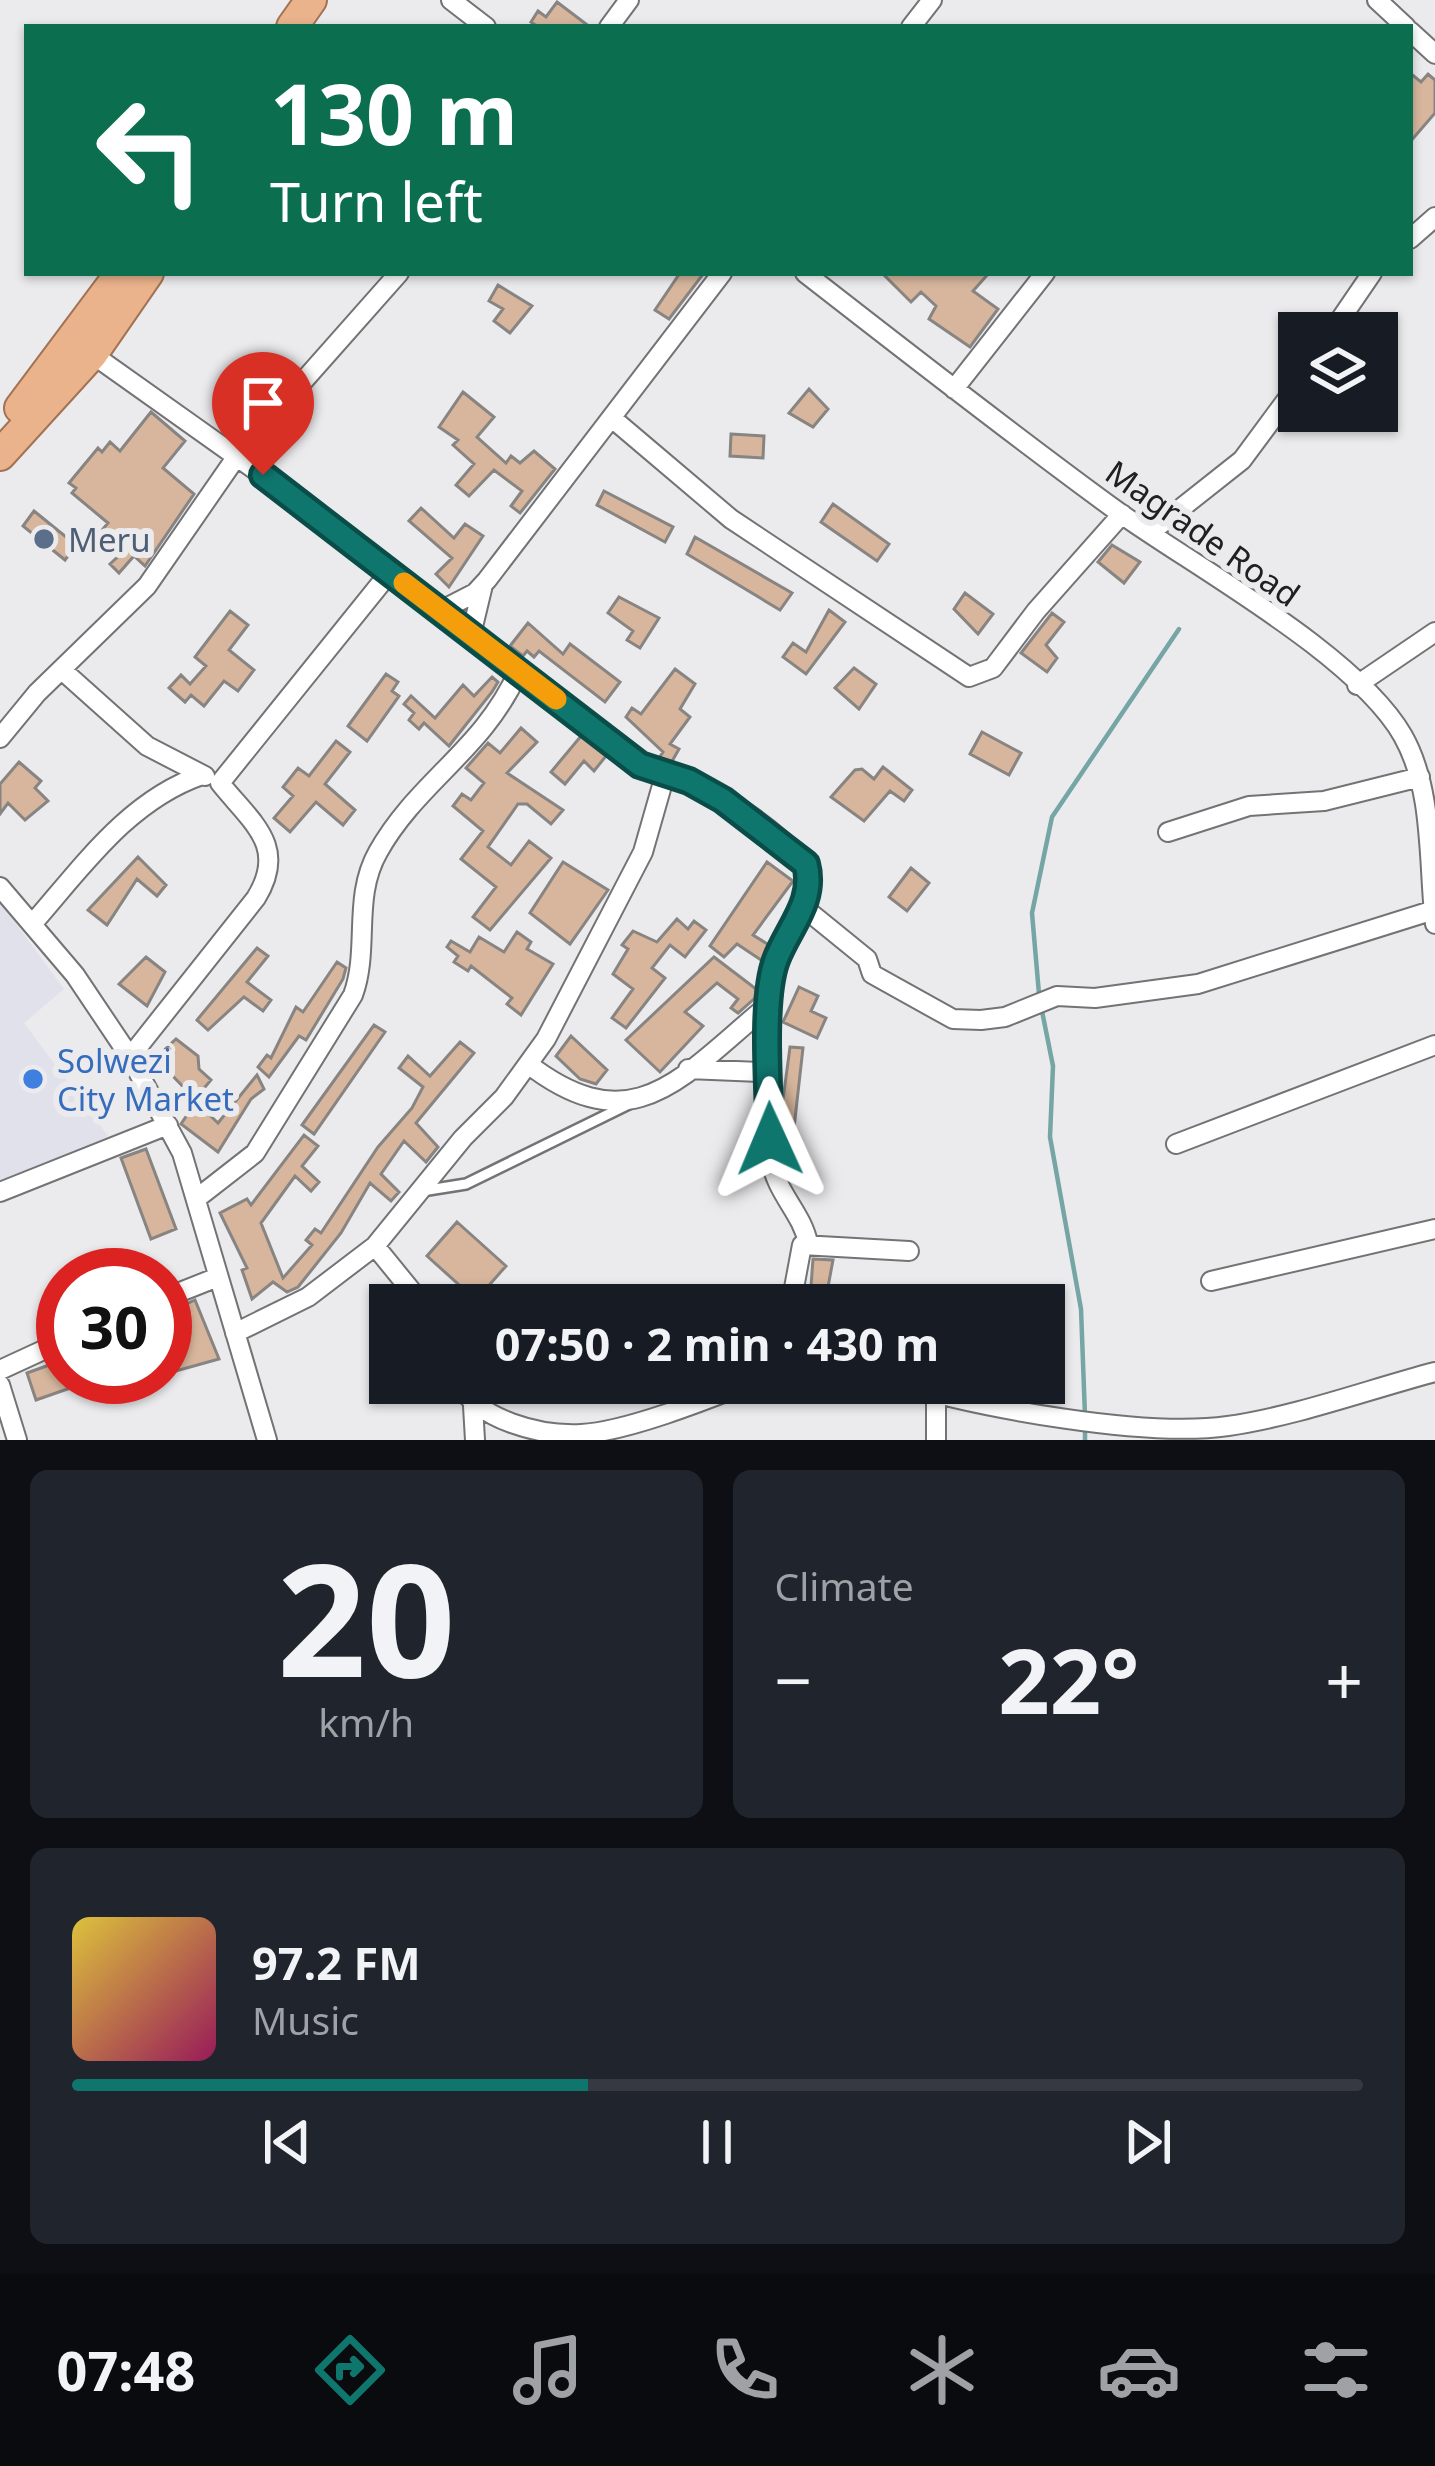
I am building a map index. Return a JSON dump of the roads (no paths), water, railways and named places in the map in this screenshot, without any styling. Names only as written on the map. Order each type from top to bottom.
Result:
[{"type":"highway","points":[[0,431],[120,276]]},
{"type":"highway","points":[[0,455],[92,353],[146,276]]},
{"type":"street","points":[[451,0],[482,24]]},
{"type":"street","points":[[913,24],[932,0]]},
{"type":"street","points":[[1377,0],[1403,24]]},
{"type":"street","points":[[0,738],[147,586],[237,456],[396,276]]},
{"type":"street","points":[[440,611],[483,585],[720,276]]},
{"type":"street","name":"Magrade Road","points":[[809,276],[1122,514],[1358,685],[1403,735],[1420,777],[1435,923]]},
{"type":"street","points":[[954,388],[1043,276]]},
{"type":"street","points":[[1345,312],[1370,276]]},
{"type":"street","points":[[92,353],[237,456],[640,765],[689,781],[723,800],[796,854],[809,876],[803,907],[775,962],[770,1159],[783,1201],[804,1223],[808,1243]]},
{"type":"street","points":[[1151,532],[1242,460],[1278,411]]},
{"type":"street","points":[[613,419],[731,519],[969,676],[993,668],[1036,611],[1122,514]]},
{"type":"street","points":[[34,922],[126,819],[174,785],[211,779],[390,572]]},
{"type":"street","points":[[471,635],[483,585]]},
{"type":"street","points":[[1358,685],[1435,632]]},
{"type":"street","points":[[62,670],[147,746],[211,779],[265,839],[271,868],[256,898],[130,1057]]},
{"type":"street","points":[[196,1199],[238,1169],[268,1135],[353,995],[360,975],[363,895],[378,850],[404,813],[482,736],[518,672]]},
{"type":"street","points":[[235,1333],[308,1297],[374,1246],[528,1064],[643,853],[665,775]]},
{"type":"street","points":[[1168,832],[1249,806],[1324,801],[1420,777]]},
{"type":"street","points":[[0,887],[34,922],[130,1057],[168,1125],[196,1199],[267,1440]]},
{"type":"street","points":[[803,907],[867,959],[872,974],[953,1019],[981,1020],[1005,1017],[1057,996],[1095,998],[1198,984],[1434,901]]},
{"type":"street","points":[[528,1064],[581,1099],[631,1103],[688,1069],[771,1003]]},
{"type":"street","points":[[1176,1144],[1435,1045]]},
{"type":"street","points":[[688,1069],[760,1072],[770,1087]]},
{"type":"street","points":[[0,1192],[168,1125]]},
{"type":"street","points":[[1211,1281],[1435,1229]]},
{"type":"street","points":[[798,1284],[802,1245],[808,1243],[909,1251]]},
{"type":"street","points":[[374,1246],[406,1284]]},
{"type":"street","points":[[192,1287],[218,1276]]},
{"type":"street","points":[[0,1370],[36,1353]]},
{"type":"street","points":[[997,1404],[1192,1429],[1231,1426],[1435,1372]]},
{"type":"street","points":[[0,1385],[17,1440]]},
{"type":"street","points":[[475,1440],[473,1406],[531,1427],[585,1437],[685,1404]]},
{"type":"street","points":[[936,1404],[936,1440]]},
{"type":"lane","points":[[420,1191],[466,1184],[631,1103]]},
{"type":"waterway","points":[[1039,994],[1032,913],[1052,817],[1179,629]]},
{"type":"waterway","points":[[1042,1011],[1053,1066],[1050,1137],[1081,1309],[1085,1416]]},
{"type":"waterway","points":[[1085,1427],[1085,1440]]},
{"type":"place","name":"Meru","points":[[44,539]]},
{"type":"place","name":"Solwezi City Market","points":[[33,1079]]}]
